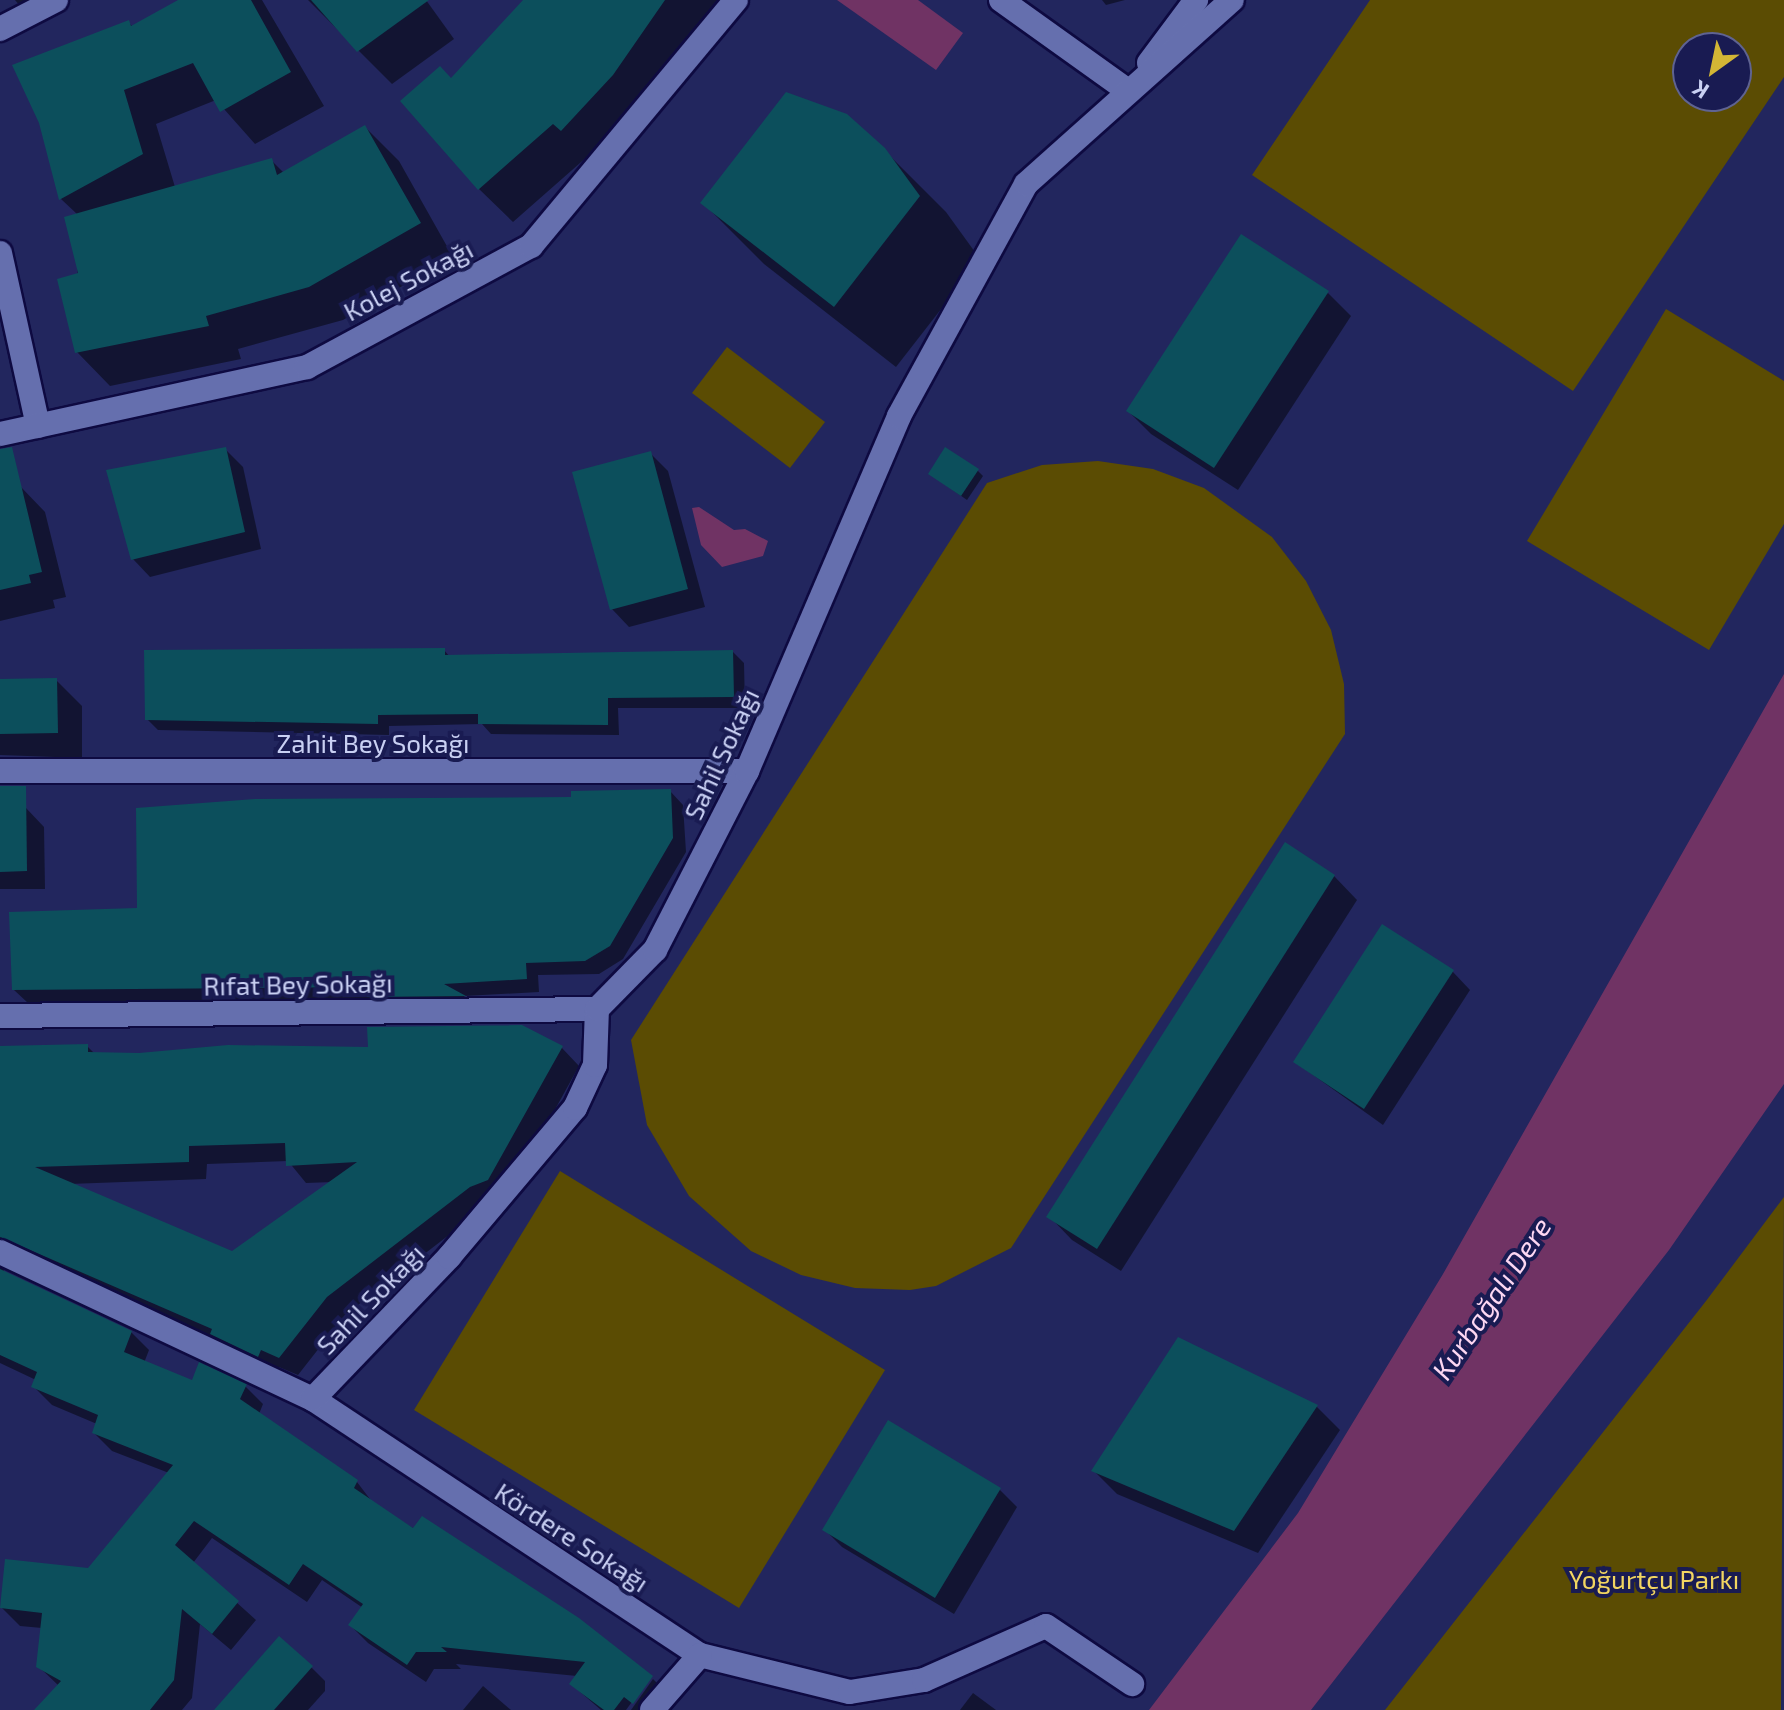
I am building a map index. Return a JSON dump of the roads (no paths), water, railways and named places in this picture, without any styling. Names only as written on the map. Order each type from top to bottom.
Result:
[{"type":"street","points":[[0,29],[56,0]]},
{"type":"street","name":"Kolej Sokağı","points":[[0,434],[307,367],[531,246],[736,0]]},
{"type":"street","points":[[1001,0],[1128,91]]},
{"type":"street","points":[[1128,91],[1196,0]]},
{"type":"street","points":[[1128,91],[1193,39],[1232,0]]},
{"type":"street","name":"Sahil Sokağı","points":[[313,1399],[449,1257],[575,1108],[595,1065],[597,1009],[655,950],[747,771],[899,416],[1026,184],[1128,91]]},
{"type":"street","points":[[0,253],[38,426]]},
{"type":"street","name":"Zahit Bey Sokağı","points":[[0,771],[747,771]]},
{"type":"street","name":"Rıfat Bey Sokağı","points":[[0,1016],[597,1009]]},
{"type":"street","name":"Kördere Sokağı","points":[[0,1252],[313,1399],[700,1655],[850,1692],[924,1680],[1046,1626],[1132,1684]]},
{"type":"street","points":[[652,1710],[700,1655]]},
{"type":"water","points":[[837,0],[918,0],[963,33],[936,70]]},
{"type":"water","points":[[699,507],[734,530],[745,529],[768,541],[763,556],[722,567],[701,545],[692,508]]},
{"type":"water","name":"Kurbağalı Dere","points":[[1784,674],[1784,1084],[1669,1250],[1311,1710],[1149,1710],[1298,1513],[1443,1274]]},
{"type":"park label","name":"Yoğurtçu Parkı","points":[[1654,1579]]}]
